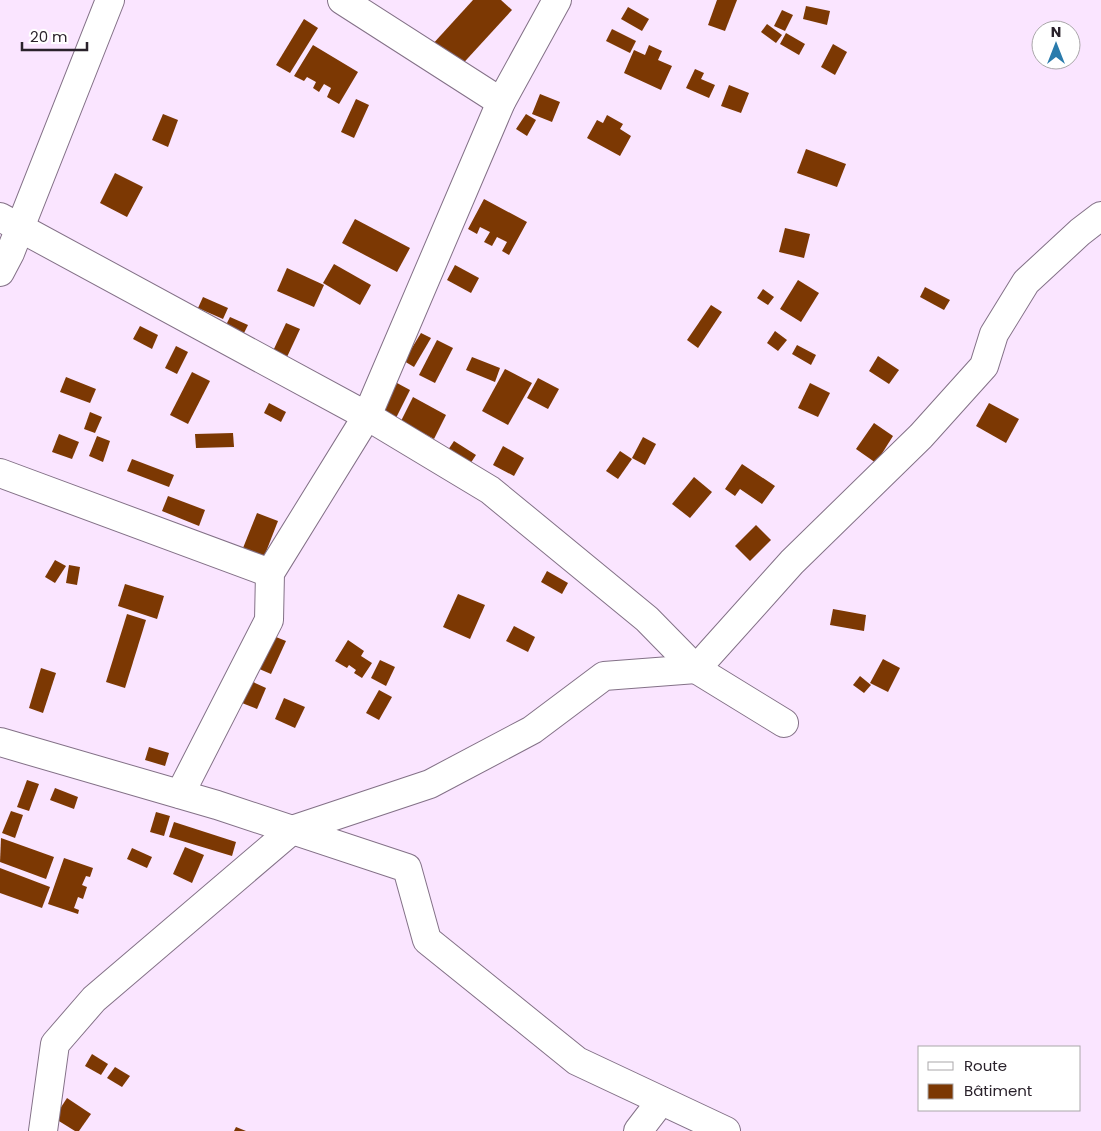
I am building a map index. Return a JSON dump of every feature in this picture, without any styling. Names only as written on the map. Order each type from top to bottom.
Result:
[{"type":"street","points":[[0,272],[10,253],[9,222],[110,0]]},
{"type":"street","points":[[342,0],[501,102]]},
{"type":"street","points":[[180,794],[269,620],[270,573],[367,416],[501,102],[557,0]]},
{"type":"street","points":[[43,1131],[55,1044],[94,999],[292,830],[430,784],[532,730],[604,676],[696,669],[792,562],[922,436],[984,366],[994,334],[1026,282],[1080,232],[1101,216]]},
{"type":"street","points":[[9,222],[367,416],[490,490],[647,619],[696,669],[784,723]]},
{"type":"street","points":[[0,473],[270,573]]},
{"type":"street","points":[[0,742],[180,794],[407,868],[427,940],[577,1061],[726,1131]]},
{"type":"street","points":[[638,1131],[661,1101]]},
{"type":"building","points":[[473,0],[501,0],[512,10],[457,70],[431,46]]},
{"type":"building","points":[[717,0],[737,0],[725,31],[708,25]]},
{"type":"building","points":[[806,6],[830,11],[827,25],[803,19]]},
{"type":"building","points":[[628,7],[649,19],[642,31],[621,19]]},
{"type":"building","points":[[782,10],[793,15],[785,31],[774,26]]},
{"type":"building","points":[[304,19],[318,28],[290,73],[276,65]]},
{"type":"building","points":[[767,24],[782,35],[776,43],[761,32]]},
{"type":"building","points":[[612,29],[636,41],[630,53],[606,41]]},
{"type":"building","points":[[786,33],[805,44],[799,55],[780,44]]},
{"type":"building","points":[[833,44],[847,52],[835,75],[821,67]]},
{"type":"building","points":[[313,45],[358,72],[339,104],[327,97],[331,88],[324,84],[319,92],[313,88],[316,82],[307,77],[304,81],[294,76]]},
{"type":"building","points":[[649,45],[662,51],[658,60],[672,66],[661,90],[624,73],[634,50],[645,55]]},
{"type":"building","points":[[695,69],[704,73],[701,79],[715,85],[709,98],[686,88]]},
{"type":"building","points":[[729,85],[749,93],[741,113],[721,106]]},
{"type":"building","points":[[540,94],[560,102],[552,122],[532,114]]},
{"type":"building","points":[[356,99],[369,105],[354,138],[341,132]]},
{"type":"building","points":[[163,114],[178,120],[168,147],[152,140]]},
{"type":"building","points":[[526,114],[536,120],[527,136],[516,129]]},
{"type":"building","points":[[607,115],[623,124],[620,129],[631,136],[620,156],[587,138],[597,120],[603,123]]},
{"type":"building","points":[[806,149],[846,164],[837,187],[797,173]]},
{"type":"building","points":[[115,173],[143,187],[127,217],[100,203]]},
{"type":"building","points":[[484,199],[527,222],[509,255],[502,251],[507,242],[497,237],[492,246],[484,242],[490,232],[480,227],[477,234],[468,229]]},
{"type":"building","points":[[355,219],[410,248],[397,272],[342,243]]},
{"type":"building","points":[[785,228],[810,234],[804,258],[779,252]]},
{"type":"building","points":[[334,264],[371,285],[360,305],[323,283]]},
{"type":"building","points":[[455,265],[479,278],[471,293],[447,280]]},
{"type":"building","points":[[287,268],[324,285],[314,307],[277,291]]},
{"type":"building","points":[[798,280],[819,293],[801,322],[780,309]]},
{"type":"building","points":[[925,287],[950,300],[944,310],[920,297]]},
{"type":"building","points":[[763,289],[774,297],[768,305],[757,298]]},
{"type":"building","points":[[203,297],[228,308],[223,319],[198,308]]},
{"type":"building","points":[[711,305],[722,312],[698,348],[687,340]]},
{"type":"building","points":[[230,317],[248,325],[242,337],[224,329]]},
{"type":"building","points":[[286,323],[300,329],[287,357],[273,351]]},
{"type":"building","points":[[140,326],[158,335],[152,349],[133,339]]},
{"type":"building","points":[[775,331],[787,340],[778,351],[767,343]]},
{"type":"building","points":[[421,333],[431,338],[414,367],[404,361]]},
{"type":"building","points":[[437,340],[453,348],[435,383],[419,375]]},
{"type":"building","points":[[797,345],[816,355],[811,365],[792,354]]},
{"type":"building","points":[[176,346],[188,352],[177,374],[165,368]]},
{"type":"building","points":[[878,356],[899,370],[889,384],[869,371]]},
{"type":"building","points":[[472,357],[500,368],[495,382],[466,370]]},
{"type":"building","points":[[505,369],[532,383],[508,425],[482,411]]},
{"type":"building","points":[[192,372],[210,381],[188,424],[170,415]]},
{"type":"building","points":[[66,377],[96,389],[90,403],[60,392]]},
{"type":"building","points":[[538,378],[559,389],[548,409],[527,398]]},
{"type":"building","points":[[397,383],[410,390],[395,420],[382,413]]},
{"type":"building","points":[[810,383],[830,393],[818,417],[798,408]]},
{"type":"building","points":[[413,397],[446,415],[434,439],[401,421]]},
{"type":"building","points":[[269,403],[286,412],[281,422],[264,413]]},
{"type":"building","points":[[989,403],[1019,419],[1006,443],[976,426]]},
{"type":"building","points":[[90,412],[102,417],[95,433],[84,429]]},
{"type":"building","points":[[874,423],[893,436],[876,463],[856,449]]},
{"type":"building","points":[[233,433],[234,447],[196,448],[195,434]]},
{"type":"building","points":[[59,434],[79,442],[72,459],[52,452]]},
{"type":"building","points":[[97,436],[110,441],[103,462],[89,456]]},
{"type":"building","points":[[643,437],[656,444],[645,465],[632,458]]},
{"type":"building","points":[[454,441],[476,455],[466,470],[444,456]]},
{"type":"building","points":[[503,446],[524,458],[514,476],[493,465]]},
{"type":"building","points":[[620,451],[632,459],[618,479],[606,471]]},
{"type":"building","points":[[132,459],[174,475],[169,487],[127,471]]},
{"type":"building","points":[[742,464],[775,486],[762,504],[740,489],[735,496],[725,489]]},
{"type":"building","points":[[694,477],[712,492],[690,518],[672,504]]},
{"type":"building","points":[[168,496],[205,510],[199,526],[162,511]]},
{"type":"building","points":[[257,513],[278,521],[264,557],[243,548]]},
{"type":"building","points":[[756,525],[771,540],[750,561],[735,546]]},
{"type":"building","points":[[55,560],[66,566],[55,583],[45,577]]},
{"type":"building","points":[[69,565],[80,567],[77,585],[66,583]]},
{"type":"building","points":[[547,571],[568,583],[562,594],[541,582]]},
{"type":"building","points":[[125,584],[164,596],[157,619],[118,606]]},
{"type":"building","points":[[458,594],[485,605],[470,639],[443,627]]},
{"type":"building","points":[[833,609],[866,615],[864,631],[830,625]]},
{"type":"building","points":[[127,614],[146,620],[125,688],[106,682]]},
{"type":"building","points":[[514,626],[535,637],[528,652],[506,641]]},
{"type":"building","points":[[271,635],[286,641],[271,674],[257,668]]},
{"type":"building","points":[[348,640],[364,651],[361,656],[372,663],[362,678],[354,673],[356,670],[349,665],[347,668],[335,661]]},
{"type":"building","points":[[883,659],[900,668],[888,692],[870,683]]},
{"type":"building","points":[[380,660],[395,667],[386,686],[371,678]]},
{"type":"building","points":[[41,668],[56,673],[43,713],[29,708]]},
{"type":"building","points":[[860,676],[871,685],[864,693],[853,685]]},
{"type":"building","points":[[251,681],[266,688],[257,709],[242,703]]},
{"type":"building","points":[[379,690],[392,697],[379,720],[366,713]]},
{"type":"building","points":[[284,698],[305,707],[295,728],[275,719]]},
{"type":"building","points":[[149,747],[169,753],[165,766],[145,760]]},
{"type":"building","points":[[27,780],[39,784],[29,811],[17,807]]},
{"type":"building","points":[[55,788],[78,797],[74,809],[50,800]]},
{"type":"building","points":[[11,811],[23,815],[15,838],[2,833]]},
{"type":"building","points":[[156,812],[170,816],[164,836],[150,832]]},
{"type":"building","points":[[174,822],[236,842],[232,856],[169,837]]},
{"type":"building","points":[[1,838],[54,857],[46,879],[0,862]]},
{"type":"building","points":[[185,847],[204,855],[192,883],[173,874]]},
{"type":"building","points":[[132,848],[152,857],[147,868],[127,859]]},
{"type":"building","points":[[64,858],[93,868],[90,877],[86,876],[82,885],[87,887],[83,899],[78,897],[74,908],[79,910],[78,914],[48,904]]},
{"type":"building","points":[[0,868],[50,887],[42,908],[0,893]]},
{"type":"building","points":[[92,1054],[108,1064],[101,1075],[85,1066]]},
{"type":"building","points":[[115,1067],[130,1076],[122,1087],[107,1078]]},
{"type":"building","points":[[67,1098],[91,1114],[79,1131],[75,1131],[54,1118]]},
{"type":"building","points":[[236,1127],[246,1131],[234,1131]]}]
